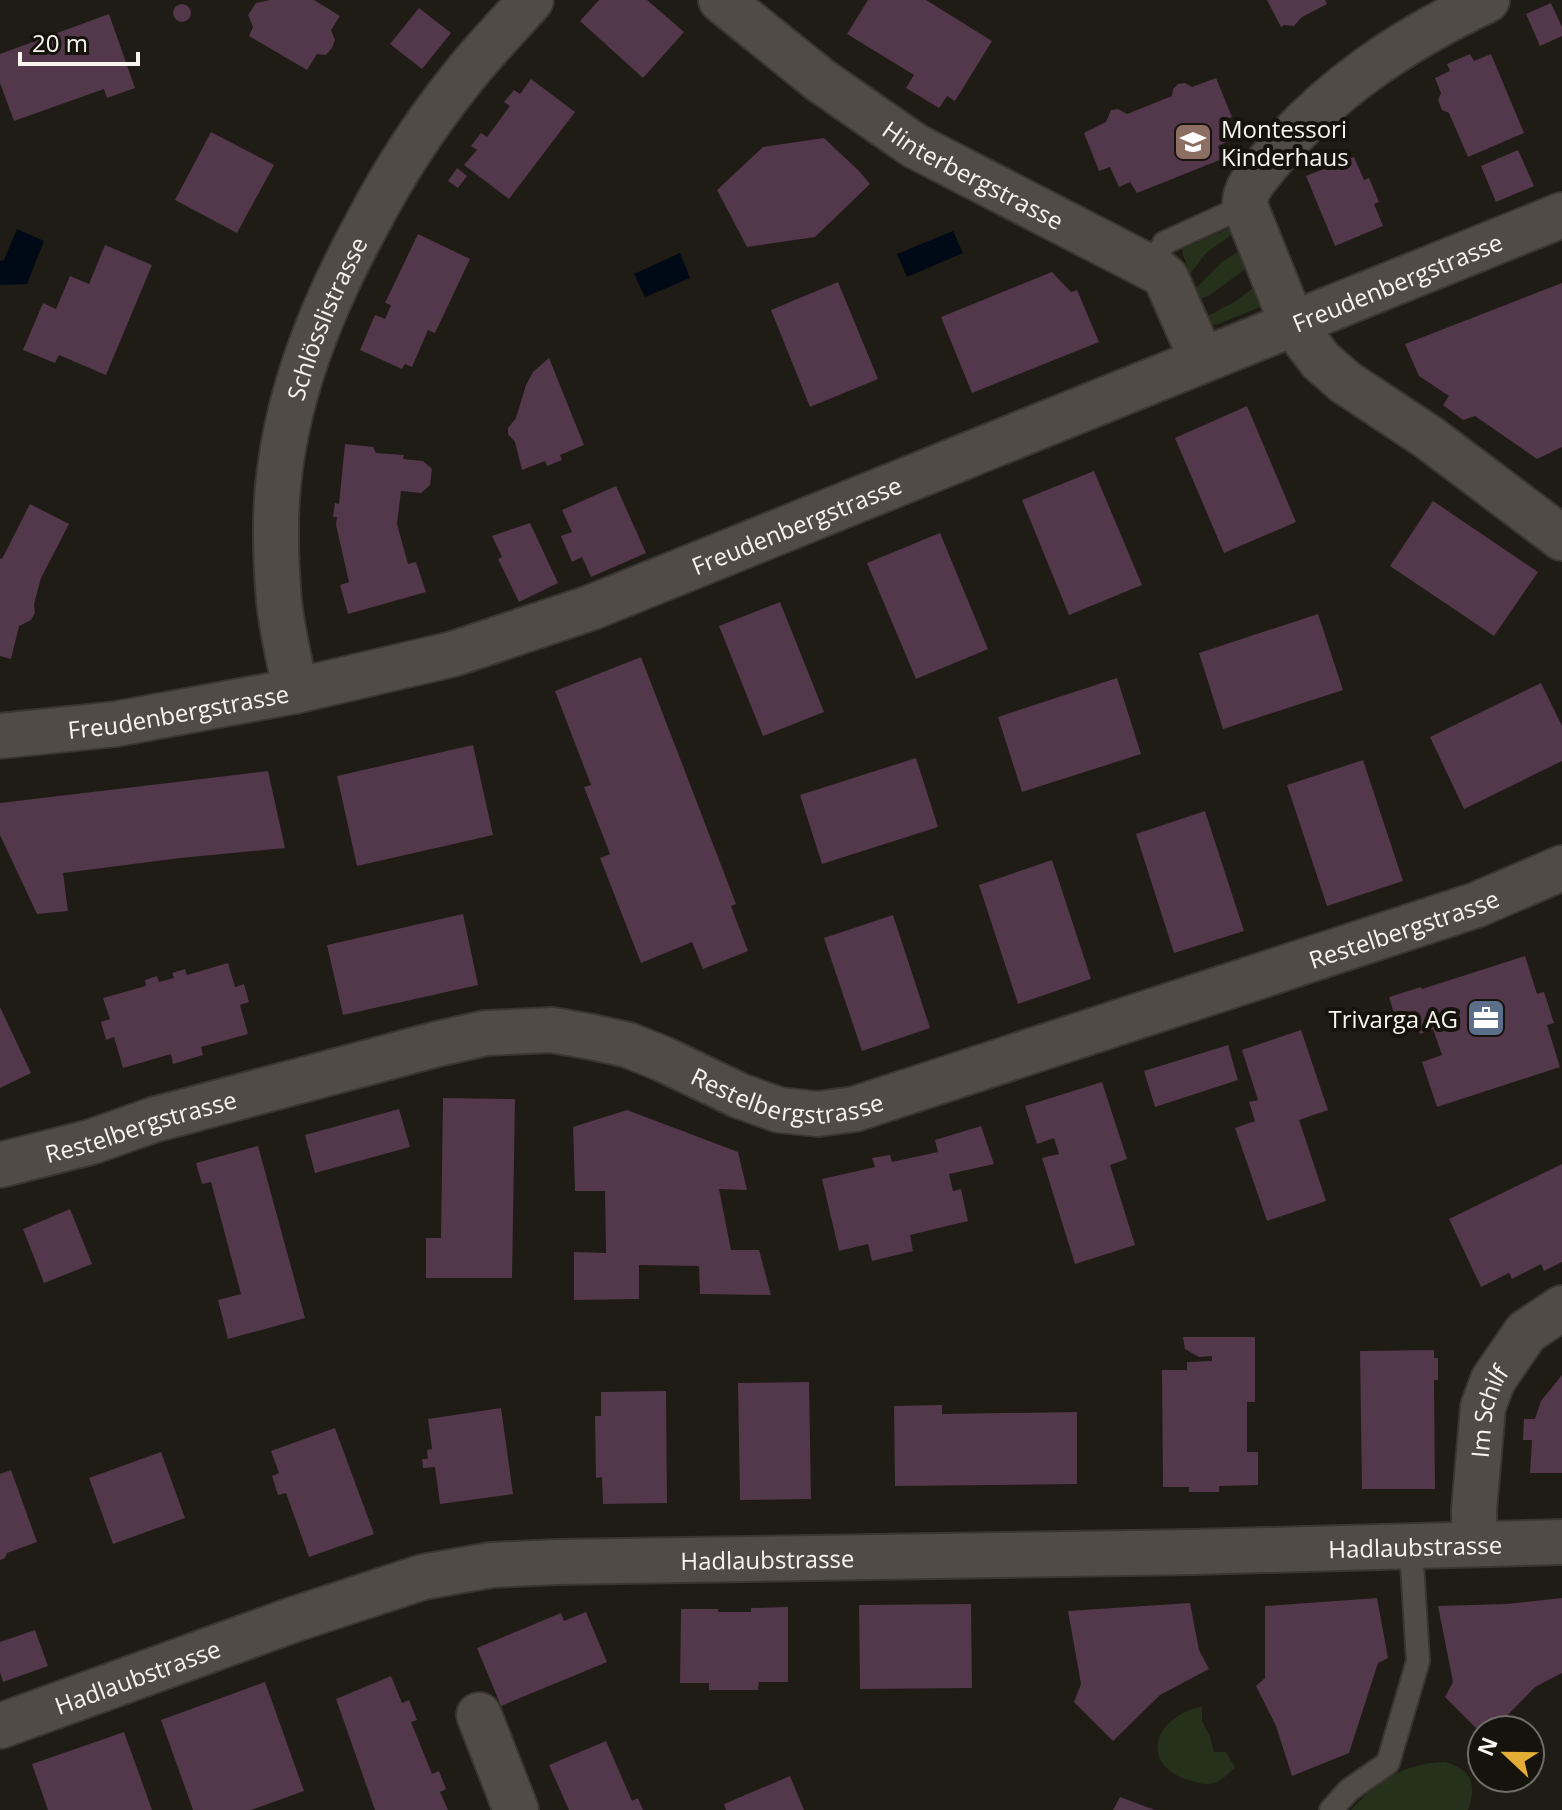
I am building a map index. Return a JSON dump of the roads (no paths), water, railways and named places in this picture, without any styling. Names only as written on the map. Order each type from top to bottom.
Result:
[{"type":"street","name":"Schlösslistrasse","points":[[295,691],[279,603],[276,535],[277,497],[284,450],[301,371],[345,263],[388,185],[458,82],[531,0]]},
{"type":"street","name":"Hinterbergstrasse","points":[[721,0],[820,80],[915,146],[1152,267],[1166,278],[1202,360]]},
{"type":"street","points":[[1487,0],[1397,49],[1363,71],[1321,106],[1281,146],[1250,184],[1244,196],[1245,206],[1292,323],[1321,361],[1345,382],[1428,437],[1562,538]]},
{"type":"street","name":"Freudenbergstrasse","points":[[0,736],[116,724],[295,691],[453,654],[590,608],[1562,215]]},
{"type":"street","name":"Restelbergstrasse","points":[[0,1165],[91,1142],[153,1120],[486,1033],[552,1030],[592,1037],[640,1050],[740,1096],[779,1110],[818,1114],[855,1109],[1476,905],[1562,868]]},
{"type":"street","name":"Im Schilf","points":[[1475,1544],[1474,1510],[1483,1407],[1493,1380],[1526,1332],[1562,1308]]},
{"type":"street","name":"Hadlaubstrasse","points":[[0,1726],[295,1619],[423,1577],[491,1565],[1562,1542]]},
{"type":"street","points":[[479,1715],[516,1810]]},
{"type":"lane","points":[[1152,267],[1164,243],[1245,206]]},
{"type":"lane","points":[[1331,1810],[1349,1790],[1388,1763],[1418,1661],[1411,1547]]},
{"type":"place","name":"Montessori Kinderhaus","points":[[1193,142]]},
{"type":"place","name":"Trivarga AG","points":[[1486,1018]]}]
